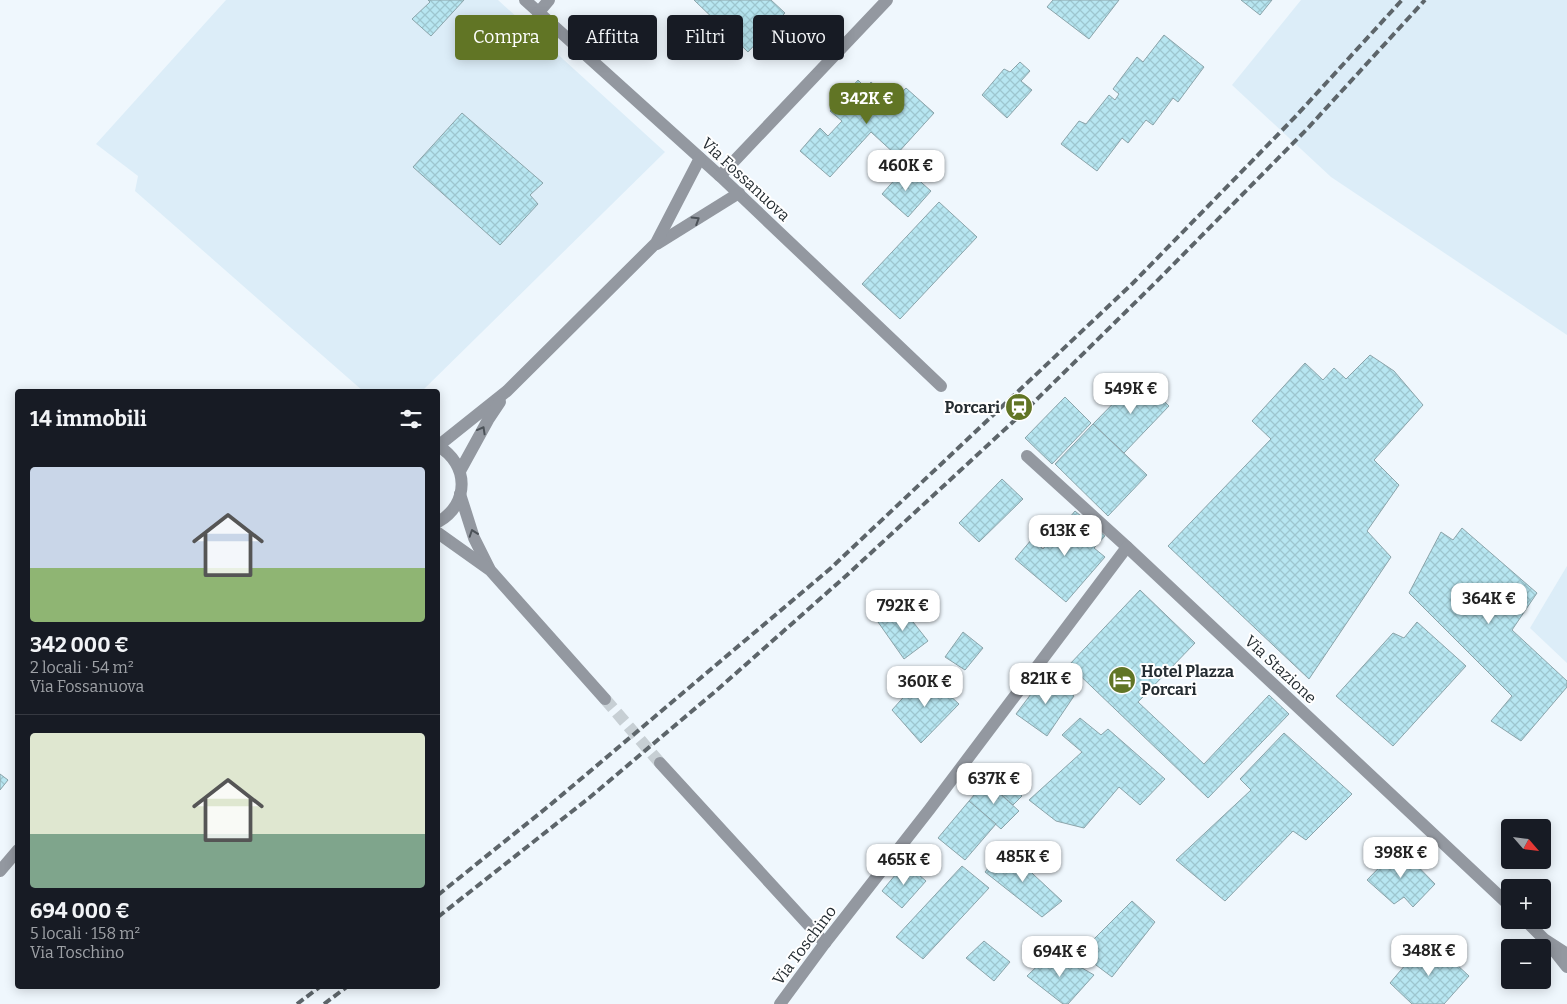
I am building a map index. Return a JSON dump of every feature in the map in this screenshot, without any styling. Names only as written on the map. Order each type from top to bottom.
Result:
[{"type":"street","name":"Via Fossanuova","points":[[525,0],[720,176],[941,386]]},
{"type":"street","points":[[538,12],[549,0]]},
{"type":"street","points":[[720,176],[887,0]]},
{"type":"street","points":[[654,245],[700,158]]},
{"type":"street","points":[[440,444],[507,391],[654,245],[738,194]]},
{"type":"street","points":[[460,471],[488,420],[507,391]]},
{"type":"street","points":[[440,447],[448,452],[455,460],[462,479],[460,494],[452,511],[440,520]]},
{"type":"street","name":"Via Stazione","points":[[1027,456],[1127,547],[1501,898]]},
{"type":"street","points":[[460,494],[474,538],[490,570]]},
{"type":"street","points":[[440,534],[490,570],[605,699]]},
{"type":"street","name":"Via Toschino","points":[[780,1004],[824,943],[929,810],[1127,547]]},
{"type":"street","points":[[660,763],[824,943]]},
{"type":"street","points":[[0,871],[15,854]]},
{"type":"street","points":[[1533,929],[1544,939]]},
{"type":"street","points":[[1551,944],[1567,954]]},
{"type":"street","points":[[1551,948],[1567,967]]},
{"type":"shaded area","points":[[226,0],[498,0],[514,15],[455,15],[455,60],[558,60],[558,55],[665,152],[424,389],[361,389],[135,191],[138,176],[96,144]]},
{"type":"shaded area","points":[[1301,0],[1567,0],[1567,335],[1331,177],[1232,85]]},
{"type":"shaded area","points":[[1567,566],[1567,663],[1530,628]]},
{"type":"building","points":[[428,0],[464,0],[431,36],[412,19],[430,2]]},
{"type":"building","points":[[694,0],[771,0],[785,13],[783,15],[753,15],[753,47],[748,52],[743,47],[743,15],[710,15]]},
{"type":"building","points":[[1053,0],[1119,0],[1089,39],[1047,7]]},
{"type":"building","points":[[1241,0],[1272,0],[1260,15]]},
{"type":"building","points":[[1164,35],[1204,67],[1178,102],[1173,98],[1153,125],[1146,120],[1128,143],[1122,138],[1097,171],[1061,144],[1079,121],[1086,124],[1109,95],[1115,100],[1119,94],[1113,89],[1137,57],[1143,62]]},
{"type":"building","points":[[1020,62],[1030,71],[1021,81],[1032,90],[1007,118],[982,95],[1004,69],[1010,72]]},
{"type":"building","points":[[858,80],[866,88],[871,82],[893,102],[906,88],[934,113],[896,155],[871,132],[830,177],[800,151],[820,128],[828,136],[842,121],[830,111]]},
{"type":"building","points":[[462,113],[543,183],[530,195],[538,204],[500,245],[413,167]]},
{"type":"building","points":[[905,168],[931,191],[908,217],[882,194]]},
{"type":"building","points":[[939,202],[977,237],[900,319],[862,284]]},
{"type":"building","points":[[1370,355],[1394,371],[1423,405],[1374,460],[1399,485],[1367,531],[1391,557],[1309,679],[1168,546],[1271,439],[1252,421],[1305,363],[1323,380],[1334,368],[1346,379]]},
{"type":"building","points":[[1139,377],[1169,406],[1124,453],[1093,424]]},
{"type":"building","name":"Porcari","points":[[1065,397],[1091,423],[1052,464],[1025,438]]},
{"type":"building","points":[[1093,424],[1147,475],[1108,516],[1055,464]]},
{"type":"building","points":[[1002,479],[1023,499],[979,542],[959,523]]},
{"type":"building","points":[[1075,511],[1105,536],[1094,548],[1105,557],[1066,602],[1015,559],[1032,539],[1043,549]]},
{"type":"building","points":[[1462,528],[1537,593],[1512,630],[1567,681],[1567,687],[1521,741],[1491,721],[1512,696],[1409,593],[1441,532],[1453,540]]},
{"type":"building","name":"Hotel Plazza Porcari","points":[[1140,590],[1195,643],[1138,702],[1204,764],[1269,695],[1289,714],[1208,798],[1069,665]]},
{"type":"building","points":[[899,604],[928,641],[904,659],[878,622]]},
{"type":"building","points":[[1417,622],[1466,666],[1393,746],[1336,696],[1393,633],[1404,638]]},
{"type":"building","points":[[963,632],[983,648],[965,670],[945,657]]},
{"type":"building","points":[[925,673],[959,704],[921,743],[892,710]]},
{"type":"building","points":[[1046,674],[1074,696],[1047,736],[1016,714]]},
{"type":"building","points":[[1080,718],[1101,735],[1108,729],[1165,779],[1140,805],[1119,787],[1084,828],[1056,821],[1029,800],[1082,752],[1062,735]]},
{"type":"building","points":[[1284,733],[1352,794],[1306,840],[1293,831],[1225,901],[1176,860],[1251,790],[1240,779]]},
{"type":"building","points":[[0,774],[8,780],[0,790]]},
{"type":"building","points":[[1002,778],[1022,796],[1013,805],[993,787]]},
{"type":"building","points":[[986,781],[1019,811],[1001,829],[969,801]]},
{"type":"building","points":[[969,801],[996,824],[965,860],[938,838]]},
{"type":"building","points":[[1399,847],[1435,884],[1413,907],[1404,897],[1394,904],[1367,880]]},
{"type":"building","points":[[1005,848],[1062,901],[1042,917],[985,872]]},
{"type":"building","points":[[905,863],[926,881],[902,908],[882,891]]},
{"type":"building","points":[[962,866],[989,888],[923,959],[896,937]]},
{"type":"building","points":[[1132,901],[1155,922],[1112,977],[1080,953]]},
{"type":"building","points":[[1428,938],[1469,976],[1444,1004],[1412,1004],[1390,983]]},
{"type":"building","points":[[984,941],[1010,962],[994,981],[966,958]]},
{"type":"building","points":[[1053,951],[1094,975],[1068,1004],[1063,1004],[1027,976]]},
{"type":"tunnel","points":[[605,699],[660,763]]},
{"type":"railway","points":[[440,893],[550,805],[831,568],[1133,283],[1296,116],[1402,0]]},
{"type":"railway","points":[[440,915],[589,798],[717,690],[847,575],[1028,408],[1308,128],[1425,0]]},
{"type":"railway","points":[[297,1004],[317,989]]},
{"type":"railway","points":[[324,1004],[344,989]]},
{"type":"place","name":"Porcari","points":[[1019,407]]},
{"type":"place","name":"Hotel Plazza Porcari","points":[[1122,680]]}]
